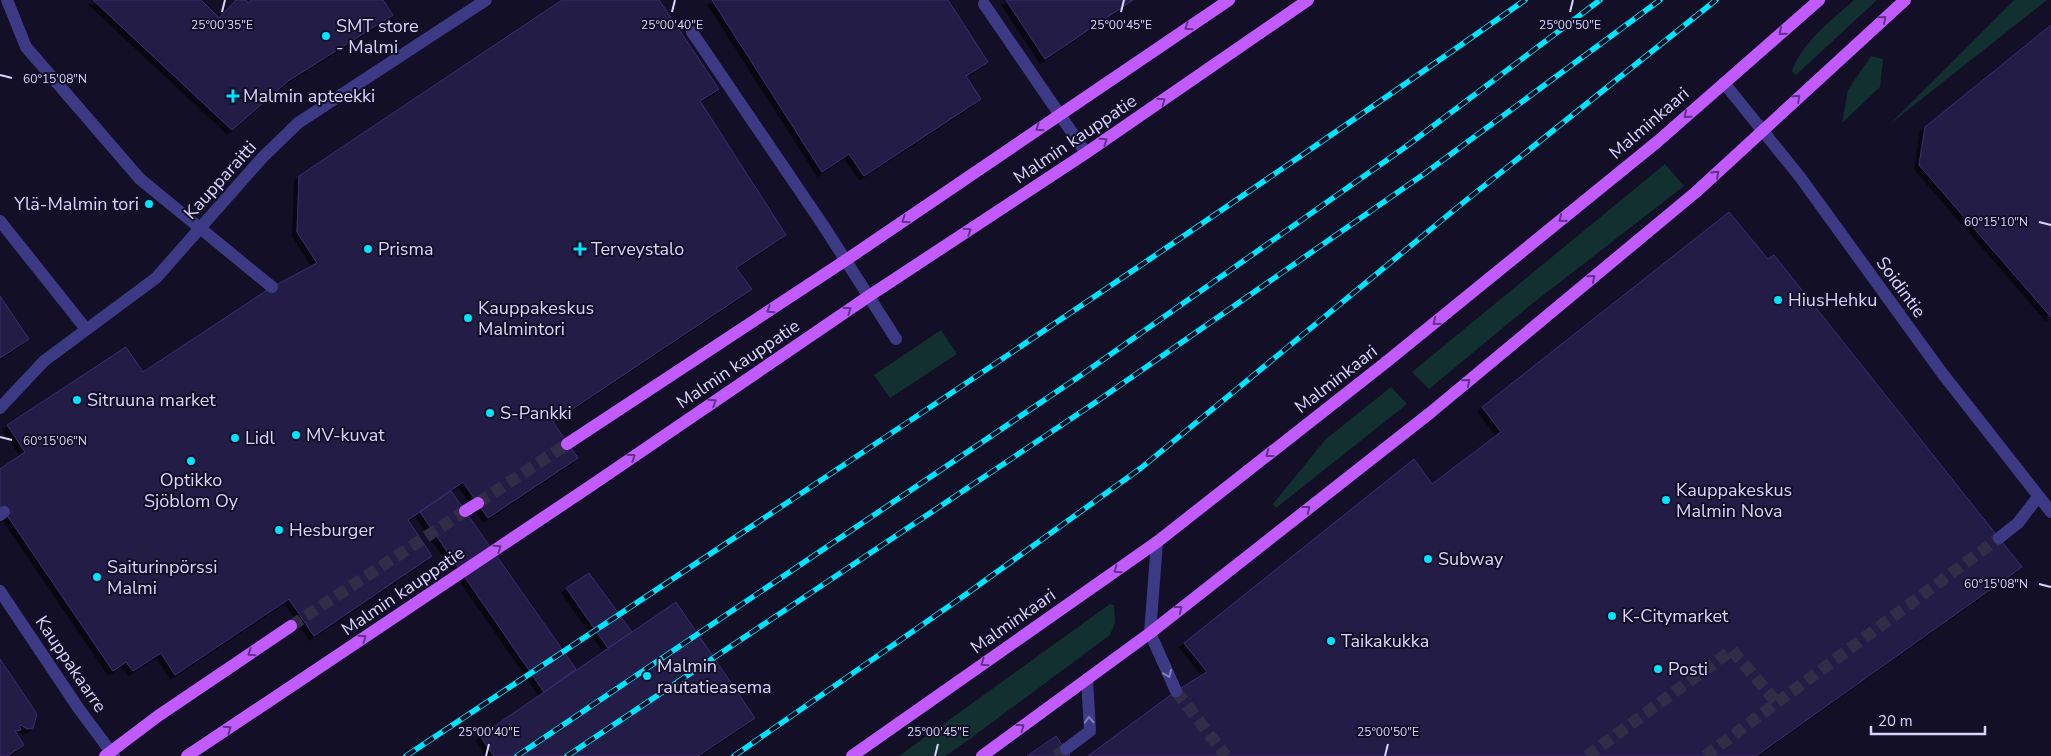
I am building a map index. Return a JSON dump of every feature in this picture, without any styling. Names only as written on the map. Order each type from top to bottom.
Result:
[{"type":"main road","name":"Malmin kauppatie","points":[[568,444],[846,260],[1228,0]]},
{"type":"main road","name":"Malmin kauppatie","points":[[188,756],[869,296],[1086,153],[1308,0]]},
{"type":"main road","name":"Malminkaari","points":[[852,756],[1156,542],[1386,363],[1657,142],[1819,0]]},
{"type":"main road","points":[[982,756],[1150,632],[1430,413],[1696,192],[1905,0]]},
{"type":"main road","points":[[465,511],[478,503]]},
{"type":"main road","points":[[110,755],[158,716],[291,626]]},
{"type":"street","points":[[7,0],[26,47],[140,179],[272,287]]},
{"type":"street","name":"Kaupparaitti","points":[[0,408],[44,361],[156,278],[262,158],[298,123],[486,0]]},
{"type":"street","points":[[984,4],[1086,153]]},
{"type":"street","points":[[692,32],[846,260],[896,339]]},
{"type":"street","name":"Soidintie","points":[[1724,83],[1800,177],[1942,373],[2051,512]]},
{"type":"street","points":[[0,221],[86,329]]},
{"type":"street","points":[[1999,538],[2018,523],[2038,497]]},
{"type":"street","points":[[1156,542],[1150,632],[1176,691]]},
{"type":"street","name":"Kauppakaarre","points":[[0,591],[110,755]]},
{"type":"street","points":[[1066,750],[1090,731],[1087,679]]},
{"type":"green space","points":[[1854,0],[1877,0],[1796,75],[1792,71],[1803,50],[1819,32]]},
{"type":"green space","points":[[2014,0],[2047,0],[1890,124]]},
{"type":"green space","points":[[1871,56],[1883,59],[1880,87],[1842,123],[1848,90]]},
{"type":"green space","points":[[1665,164],[1684,186],[1528,307],[1429,389],[1412,372]]},
{"type":"green space","points":[[941,330],[957,354],[890,398],[874,375]]},
{"type":"green space","points":[[1391,387],[1407,404],[1276,508],[1273,504],[1326,439]]},
{"type":"green space","points":[[1110,604],[1114,605],[1115,623],[1110,635],[967,741],[945,756],[899,756]]},
{"type":"building","points":[[93,0],[201,0],[219,18],[236,0],[246,0],[248,3],[252,0],[383,0],[393,15],[288,81],[232,130]]},
{"type":"building","name":"Kauppakeskus Malmintori","points":[[562,0],[659,0],[719,89],[700,101],[786,235],[736,268],[752,289],[553,422],[578,458],[488,518],[463,482],[408,520],[432,556],[314,636],[289,599],[175,675],[161,653],[133,671],[126,662],[113,671],[0,505],[0,469],[25,452],[7,425],[126,347],[143,372],[272,287],[317,263],[297,232],[299,176]]},
{"type":"building","points":[[712,0],[948,0],[988,62],[966,76],[981,99],[864,176],[849,154],[822,172]]},
{"type":"building","points":[[1006,0],[1133,0],[1045,59]]},
{"type":"building","points":[[2051,25],[2051,317],[1919,165],[1925,127]]},
{"type":"building","name":"Kauppakeskus Malmin Nova","points":[[1729,212],[1768,259],[1774,255],[2022,567],[1756,756],[1088,756],[1176,691],[1207,672],[1184,643],[1414,459],[1432,484],[1501,432],[1482,407]]},
{"type":"building","points":[[0,296],[29,339],[0,358]]},
{"type":"building","points":[[451,491],[576,669],[544,692],[420,512]]},
{"type":"building","points":[[589,573],[632,632],[608,648],[566,588]]},
{"type":"building","name":"Malmin rautatieasema","points":[[676,602],[755,718],[698,756],[494,756],[480,736]]},
{"type":"building","points":[[0,659],[37,714],[33,728],[27,729],[21,725],[19,726],[21,730],[15,731],[24,745],[7,756],[0,756]]},
{"type":"building","points":[[1056,736],[1070,756],[1027,756]]},
{"type":"tunnel","points":[[478,503],[567,444]]},
{"type":"tunnel","points":[[291,626],[465,511]]},
{"type":"tunnel","points":[[1705,756],[1999,538]]},
{"type":"tunnel","points":[[1587,756],[1732,650],[1778,704]]},
{"type":"tunnel","points":[[1176,691],[1226,756]]},
{"type":"tunnel","points":[[1056,756],[1066,749]]},
{"type":"railway","points":[[406,756],[828,476],[1108,287],[1387,97],[1525,0]]},
{"type":"railway","points":[[517,756],[1077,378],[1404,148],[1600,0]]},
{"type":"railway","points":[[567,756],[1093,404],[1424,174],[1660,0]]},
{"type":"railway","points":[[734,756],[965,595],[1141,468],[1459,206],[1716,0]]},
{"type":"place","name":"SMT store - Malmi","points":[[326,36]]},
{"type":"place","name":"Malmin apteekki","points":[[233,96]]},
{"type":"place","name":"Ylä-Malmin tori","points":[[149,204]]},
{"type":"place","name":"Prisma","points":[[368,249]]},
{"type":"place","name":"Terveystalo","points":[[580,249]]},
{"type":"place","name":"HiusHehku","points":[[1778,300]]},
{"type":"place","name":"Kauppakeskus Malmintori","points":[[468,318]]},
{"type":"place","name":"Sitruuna market","points":[[77,400]]},
{"type":"place","name":"S-Pankki","points":[[490,413]]},
{"type":"place","name":"MV-kuvat","points":[[296,435]]},
{"type":"place","name":"Lidl","points":[[235,438]]},
{"type":"place","name":"Optikko Sjöblom Oy","points":[[191,461]]},
{"type":"place","name":"Kauppakeskus Malmin Nova","points":[[1666,500]]},
{"type":"place","name":"Hesburger","points":[[279,530]]},
{"type":"place","name":"Subway","points":[[1428,559]]},
{"type":"place","name":"Saiturinpörssi Malmi","points":[[97,577]]},
{"type":"place","name":"K-Citymarket","points":[[1612,616]]},
{"type":"place","name":"Taikakukka","points":[[1331,641]]},
{"type":"place","name":"Posti","points":[[1658,669]]},
{"type":"place","name":"Malmin rautatieasema","points":[[647,676]]}]
